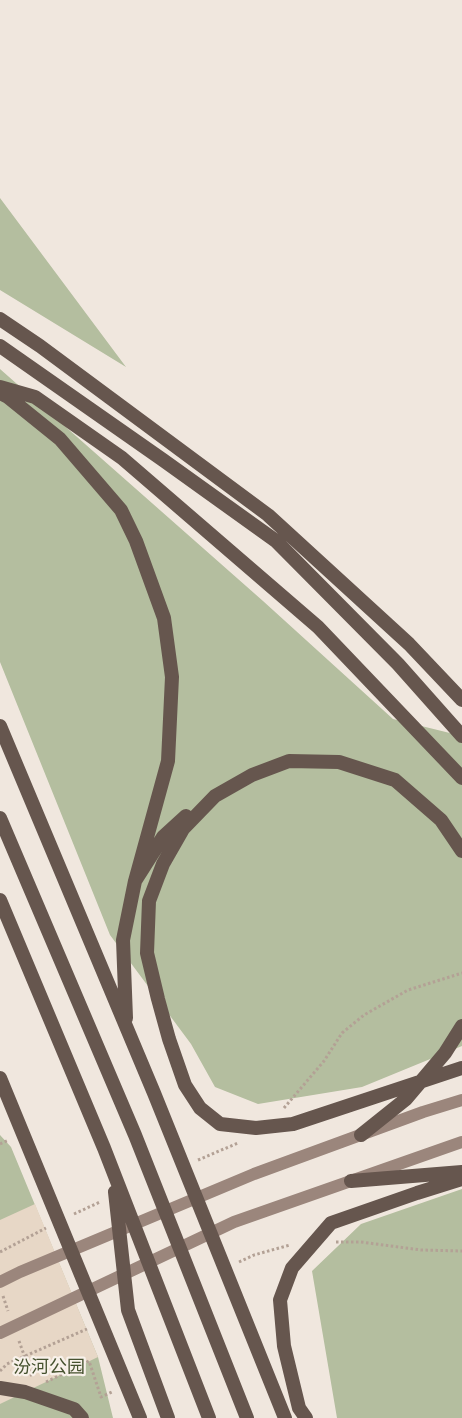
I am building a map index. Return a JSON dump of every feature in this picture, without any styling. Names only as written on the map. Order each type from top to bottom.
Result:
[{"type":"highway","points":[[0,319],[40,346],[268,515],[409,644],[462,700]]},
{"type":"highway","points":[[0,346],[276,541],[398,664],[462,736]]},
{"type":"highway","points":[[0,387],[35,397],[122,458],[318,627],[462,778]]},
{"type":"highway","points":[[0,393],[8,397],[60,439],[121,510],[136,541],[164,618],[172,677],[168,762],[135,881],[123,940],[126,1028]]},
{"type":"highway","points":[[0,726],[285,1418]]},
{"type":"highway","points":[[135,881],[163,837],[201,803],[252,775],[289,761],[339,762],[395,780],[441,820],[462,851]]},
{"type":"highway","points":[[252,775],[215,796],[183,829],[163,864],[149,901],[147,952],[158,999],[185,1085],[200,1108],[220,1124],[256,1128],[293,1124],[462,1068]]},
{"type":"highway","points":[[0,818],[135,1135],[247,1418]]},
{"type":"highway","points":[[0,900],[113,1171],[209,1418]]},
{"type":"highway","points":[[361,1134],[406,1099],[445,1053],[462,1026]]},
{"type":"highway","points":[[0,1078],[140,1418]]},
{"type":"highway","points":[[113,1171],[128,1310],[168,1418]]},
{"type":"highway","points":[[351,1181],[462,1172]]},
{"type":"highway","points":[[306,1418],[299,1408],[283,1337],[280,1300],[292,1268],[331,1223],[462,1179]]},
{"type":"highway","points":[[0,1388],[25,1392],[74,1409],[82,1418]]},
{"type":"main road","points":[[0,1282],[254,1174],[361,1134],[462,1100]]},
{"type":"main road","points":[[0,1333],[234,1222],[462,1142]]},
{"type":"path","points":[[281,1111],[324,1061],[342,1034],[364,1015],[408,990],[462,973]]},
{"type":"path","points":[[0,1144],[11,1139]]},
{"type":"path","points":[[0,1289],[10,1315]]},
{"type":"path","points":[[16,1333],[32,1378]]},
{"type":"path","points":[[44,1383],[89,1362]]},
{"type":"green space","points":[[0,198],[126,367],[0,290]]},
{"type":"green space","points":[[0,369],[263,601],[393,719],[462,736],[462,1046],[362,1087],[258,1104],[215,1087],[191,1044],[110,935],[0,662]]},
{"type":"green space","name":"汾河公园","points":[[0,1135],[11,1147],[98,1357],[113,1418],[0,1418]]},
{"type":"green space","points":[[462,1189],[462,1418],[337,1418],[312,1271],[361,1224]]},
{"type":"shaded area","name":"汾河公园","points":[[35,1204],[98,1357],[0,1404],[0,1220]]}]
